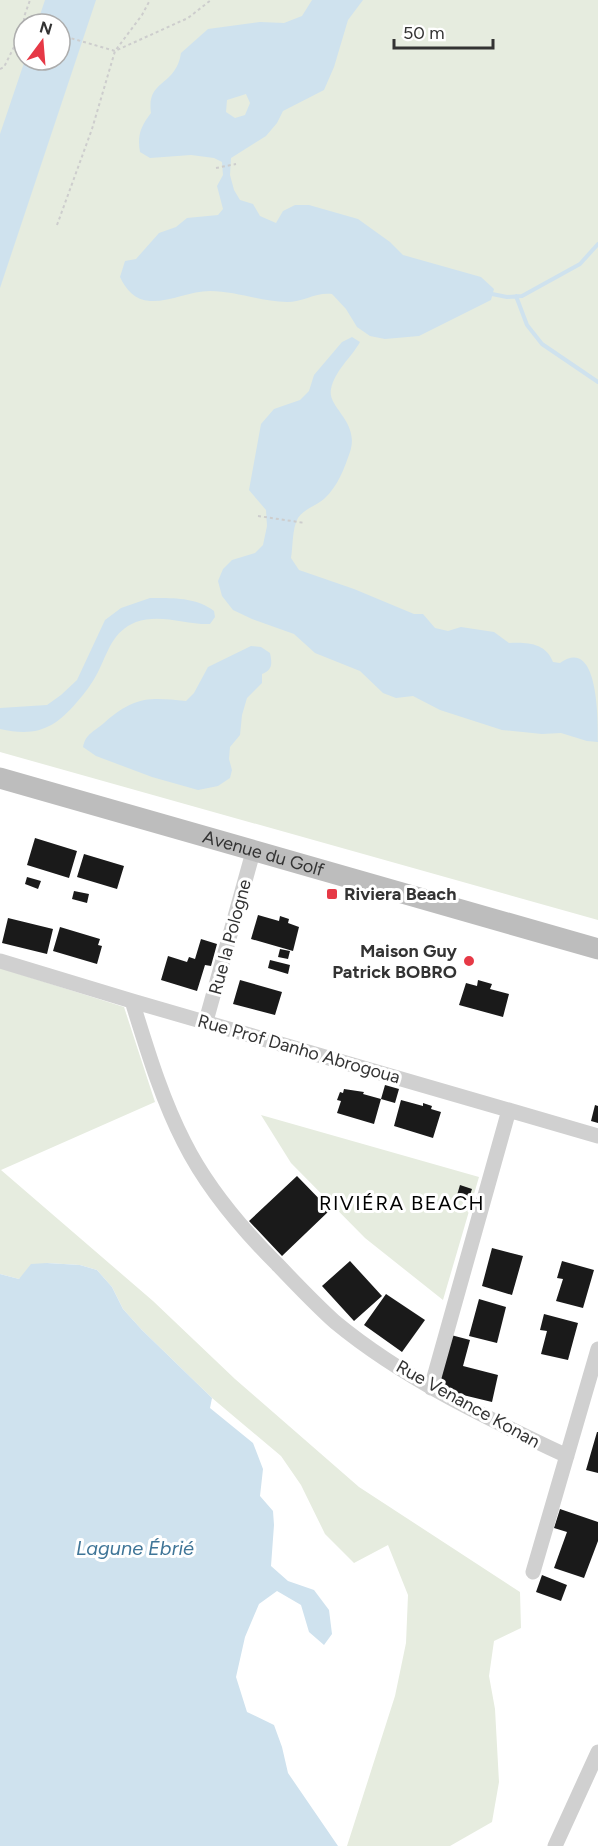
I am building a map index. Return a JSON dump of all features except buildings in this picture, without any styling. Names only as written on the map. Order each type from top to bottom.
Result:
[{"type":"main road","name":"Avenue du Golf","points":[[0,778],[598,950]]},
{"type":"street","name":"Rue la Pologne","points":[[206,1021],[253,852]]},
{"type":"street","name":"Rue Prof Danho Abrogoua","points":[[0,961],[598,1136]]},
{"type":"street","name":"Rue Venance Konan","points":[[132,1001],[161,1091],[184,1143],[218,1197],[250,1238],[335,1322],[384,1358],[431,1388],[567,1456]]},
{"type":"street","points":[[431,1388],[509,1110]]},
{"type":"street","points":[[533,1572],[598,1349]]},
{"type":"street","points":[[555,1846],[598,1752]]},
{"type":"path","points":[[57,225],[92,129],[115,51],[142,15],[150,0]]},
{"type":"path","points":[[72,39],[115,51],[188,18],[211,0]]},
{"type":"path","points":[[0,69],[4,67],[12,51]]},
{"type":"path","points":[[216,168],[236,164]]},
{"type":"path","points":[[258,516],[305,523]]},
{"type":"shaded area","points":[[0,0],[598,0],[598,920],[0,752]]},
{"type":"shaded area","points":[[0,968],[124,1007],[155,1102],[1,1170],[153,1301],[235,1379],[359,1487],[520,1592],[521,1628],[494,1641],[489,1676],[495,1709],[499,1782],[492,1822],[450,1846],[347,1846],[395,1696],[406,1643],[408,1595],[388,1545],[354,1563],[325,1534],[301,1485],[281,1456],[212,1398],[142,1330],[123,1309],[112,1287],[97,1270],[80,1265],[47,1263],[19,1279],[0,1274]]},
{"type":"shaded area","points":[[261,1115],[479,1177],[443,1300],[365,1238],[291,1163]]},
{"type":"water","points":[[45,0],[96,0],[72,72],[72,12],[41,12]]},
{"type":"water","points":[[312,0],[363,0],[348,20],[334,67],[324,90],[283,111],[266,136],[231,158],[230,175],[234,190],[240,200],[253,204],[260,216],[276,223],[283,211],[295,205],[309,205],[358,219],[390,242],[403,255],[481,277],[494,289],[491,300],[419,336],[385,339],[370,336],[357,327],[346,309],[332,294],[320,294],[287,302],[210,291],[150,301],[135,296],[125,286],[120,277],[125,261],[136,259],[159,233],[176,227],[187,218],[218,215],[223,209],[217,186],[223,175],[222,162],[214,158],[191,155],[150,158],[140,152],[142,127],[151,113],[153,94],[174,72],[181,53],[208,29],[260,22],[284,23],[302,16]],"holes":[[[246,94],[250,103],[245,115],[235,118],[226,112],[227,100]]]},
{"type":"water","points":[[21,72],[72,72],[0,288],[0,134]]},
{"type":"water","points":[[352,337],[360,342],[340,370],[331,389],[331,396],[351,432],[350,452],[333,489],[298,518],[291,558],[299,570],[354,589],[414,614],[423,614],[435,628],[448,631],[461,627],[494,632],[509,643],[541,647],[553,662],[560,663],[573,658],[582,660],[589,669],[596,698],[598,742],[561,733],[542,734],[502,730],[440,710],[413,696],[396,698],[383,693],[360,671],[315,653],[294,634],[233,610],[222,596],[218,581],[223,569],[232,560],[255,553],[263,545],[267,526],[266,510],[249,490],[261,424],[274,409],[300,400],[309,391],[314,375],[342,342]]},
{"type":"water","points":[[150,598],[175,598],[200,603],[214,611],[215,617],[210,624],[154,619],[128,626],[112,642],[96,676],[86,691],[60,719],[52,725],[34,731],[0,729],[0,708],[47,705],[61,695],[77,680],[105,620],[121,608]]},
{"type":"water","points":[[251,646],[261,647],[270,653],[271,666],[262,674],[262,683],[247,698],[240,735],[230,747],[229,759],[232,770],[230,778],[218,786],[198,790],[152,777],[96,756],[83,747],[91,733],[124,708],[151,699],[186,701],[194,693],[208,667]]},
{"type":"water","name":"Lagune Ébrié","points":[[31,1264],[80,1265],[97,1270],[112,1287],[123,1309],[212,1398],[210,1408],[253,1443],[263,1469],[260,1496],[273,1511],[271,1566],[288,1581],[314,1590],[329,1610],[332,1634],[324,1645],[309,1632],[301,1605],[277,1591],[259,1604],[245,1637],[236,1677],[247,1712],[274,1725],[288,1773],[338,1846],[0,1846],[0,1274],[19,1279]]},
{"type":"waterway","points":[[492,294],[507,297],[522,296],[580,264],[598,244]]},
{"type":"waterway","points":[[516,296],[527,325],[542,344],[598,382]]},
{"type":"place","name":"Riviera Beach","points":[[332,894]]},
{"type":"place","name":"Maison Guy Patrick BOBRO","points":[[469,961]]},
{"type":"district","name":"RIVIÉRA BEACH","points":[[402,1203]]}]
